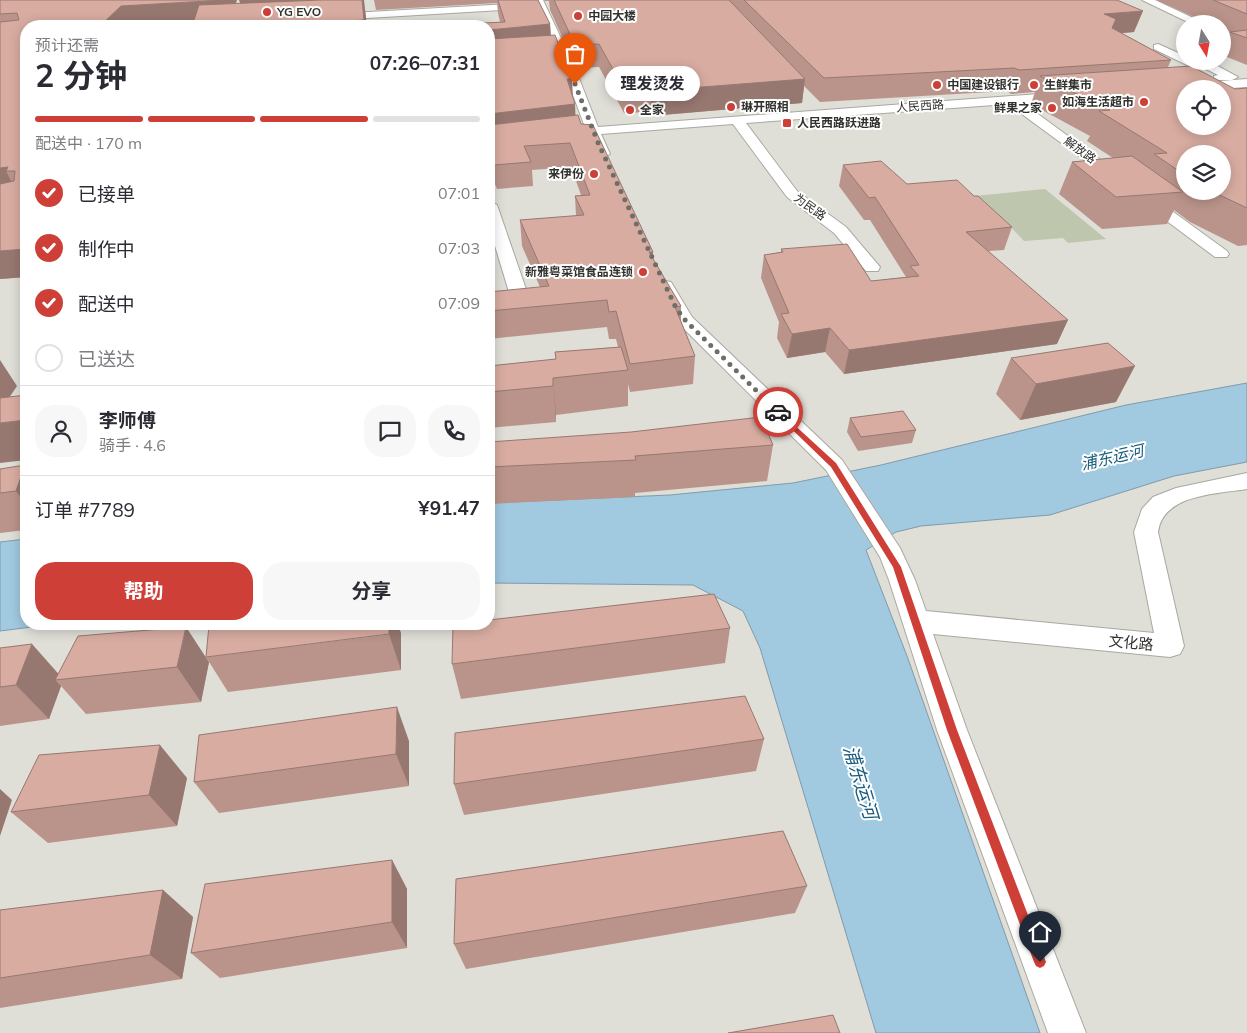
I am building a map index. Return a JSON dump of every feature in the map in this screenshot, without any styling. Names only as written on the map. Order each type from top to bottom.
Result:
[{"type":"street","points":[[1147,0],[1181,15]]},
{"type":"street","points":[[323,18],[381,10],[452,10],[543,4],[556,50],[612,171]]},
{"type":"street","points":[[452,10],[454,20]]},
{"type":"street","points":[[1231,37],[1247,44]]},
{"type":"street","points":[[1158,47],[1176,56]]},
{"type":"street","points":[[1207,80],[1205,79],[1232,77],[1218,70]]},
{"type":"street","points":[[1231,84],[1247,83]]},
{"type":"street","name":"人民西路","points":[[562,133],[736,119],[817,109],[1082,95]]},
{"type":"street","name":"解放路","points":[[1011,100],[1221,254]]},
{"type":"street","name":"为民路","points":[[736,119],[792,194],[840,230],[872,267]]},
{"type":"street","points":[[495,222],[518,292]]},
{"type":"street","points":[[656,267],[673,302],[685,320],[834,465],[890,555],[902,580],[952,730],[1067,1033]]},
{"type":"street","name":"文化路","points":[[915,621],[1133,644],[1170,646],[1146,532],[1152,511],[1168,499],[1180,495],[1247,482]]},
{"type":"green space","points":[[1045,189],[1106,239],[1068,243],[1063,238],[1024,241],[1004,220],[954,198]]},
{"type":"water","name":"浦东运河","points":[[1247,383],[1247,462],[1174,476],[1050,515],[921,526],[896,532],[866,550],[907,656],[1040,1033],[876,1033],[760,648],[743,611],[693,585],[495,583],[495,503],[670,495],[793,483],[881,465],[1126,405]]},
{"type":"water","points":[[20,540],[20,628],[0,631],[0,542]]},
{"type":"building","points":[[0,0],[225,0],[121,6],[106,20],[20,20],[20,249],[0,251],[0,184],[14,181],[15,171],[6,171],[8,167],[0,168],[0,22],[19,20],[17,13],[0,14]]},
{"type":"building","points":[[362,0],[364,20],[194,20],[199,5]]},
{"type":"building","points":[[498,0],[538,0],[550,24],[495,29],[495,22],[505,22]]},
{"type":"building","points":[[554,0],[729,0],[805,79],[651,91],[646,88],[624,89],[599,44],[575,45]]},
{"type":"building","points":[[744,0],[1117,0],[1143,11],[1104,14],[1116,19],[1112,28],[1171,60],[1019,70],[1014,68],[824,78]]},
{"type":"building","points":[[1213,0],[1247,0],[1247,14]]},
{"type":"building","points":[[1247,30],[1247,38],[1231,32]]},
{"type":"building","points":[[555,35],[572,78],[567,79],[575,104],[495,113],[495,39]]},
{"type":"building","points":[[1176,67],[1176,70],[1199,70],[1218,80],[1176,80],[1176,135],[1231,135],[1231,87],[1235,89],[1247,88],[1247,208],[1230,200],[1231,145],[1176,145],[1176,169],[1154,154],[1167,153],[1099,111],[1110,110],[1040,76]]},
{"type":"building","points":[[578,115],[581,124],[593,125],[653,252],[649,252],[681,306],[675,307],[695,356],[630,364],[616,311],[609,312],[607,300],[495,310],[495,291],[549,286],[520,220],[584,215],[575,196],[590,195],[570,143],[524,146],[531,162],[495,165],[495,124]]},
{"type":"building","points":[[1132,156],[1176,187],[1176,193],[1116,197],[1072,162]]},
{"type":"building","points":[[881,161],[907,184],[957,180],[974,196],[978,196],[1012,227],[966,232],[1068,320],[849,350],[830,328],[792,334],[781,314],[789,313],[764,255],[783,252],[781,249],[847,244],[871,281],[919,276],[910,266],[919,265],[875,197],[869,198],[843,165]]},
{"type":"building","points":[[1108,343],[1135,366],[1036,384],[1011,358]]},
{"type":"building","points":[[621,347],[628,370],[553,378],[553,386],[495,391],[495,365],[556,359],[555,352]]},
{"type":"building","points":[[20,396],[20,421],[0,423],[0,398]]},
{"type":"building","points":[[903,411],[916,430],[861,437],[850,418]]},
{"type":"building","points":[[761,417],[773,445],[635,456],[636,460],[495,467],[495,442],[631,432]]},
{"type":"building","points":[[20,466],[20,479],[16,491],[0,493],[0,469]]},
{"type":"building","points":[[714,594],[730,628],[452,664],[453,630],[495,630],[495,619]]},
{"type":"building","points":[[150,630],[185,630],[177,667],[55,680],[78,636]]},
{"type":"building","points":[[209,630],[389,630],[389,634],[206,657]]},
{"type":"building","points":[[32,644],[16,685],[0,687],[0,648]]},
{"type":"building","points":[[745,696],[764,739],[454,784],[455,733]]},
{"type":"building","points":[[397,707],[396,754],[194,782],[199,735]]},
{"type":"building","points":[[160,745],[149,795],[11,812],[39,755]]},
{"type":"building","points":[[783,831],[807,886],[454,944],[456,879]]},
{"type":"building","points":[[392,860],[392,922],[191,953],[205,884]]},
{"type":"building","points":[[163,890],[150,955],[0,978],[0,910]]},
{"type":"building","points":[[833,1015],[840,1033],[728,1033]]},
{"type":"way so far","points":[[575,84],[599,145],[676,308],[685,320],[778,412]]},
{"type":"place","name":"YG EVO","points":[[267,12]]},
{"type":"place","name":"中园大楼","points":[[578,16]]},
{"type":"place","name":"理发烫发","points":[[575,84]]},
{"type":"place","name":"中国建设银行","points":[[937,85]]},
{"type":"place","name":"生鲜集市","points":[[1034,85]]},
{"type":"place","name":"如海生活超市","points":[[1144,102]]},
{"type":"place","name":"琳开照相","points":[[731,107]]},
{"type":"place","name":"鲜果之家","points":[[1052,108]]},
{"type":"place","name":"全家","points":[[630,110]]},
{"type":"place","name":"人民西路跃进路","points":[[787,123]]},
{"type":"place","name":"来伊份","points":[[594,174]]},
{"type":"place","name":"新雅粤菜馆食品连锁","points":[[643,272]]},
{"type":"route","points":[[778,412],[804,439],[834,465],[897,567],[952,730],[1040,962]]}]
